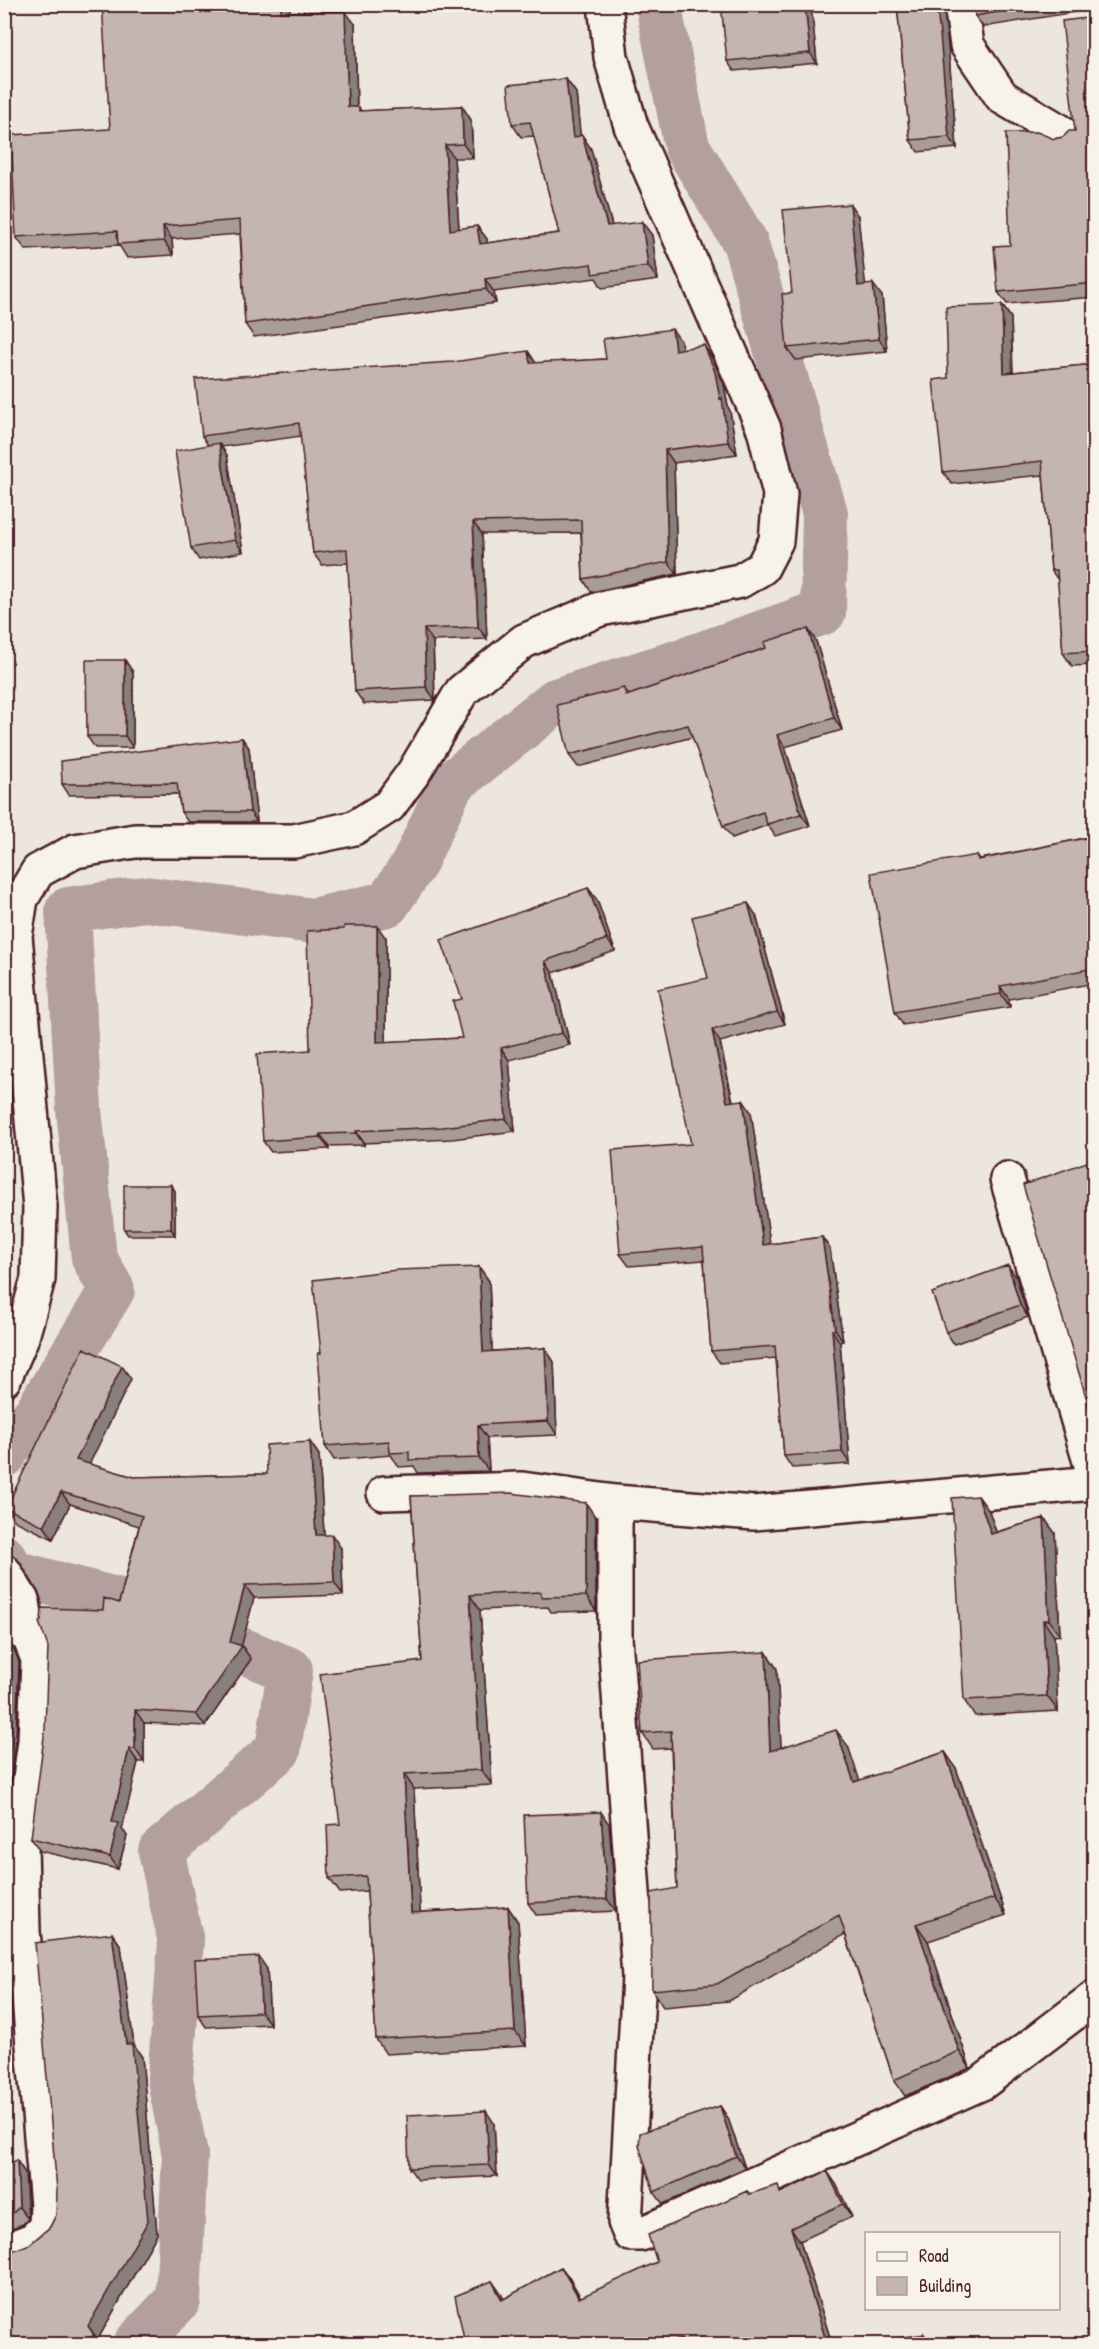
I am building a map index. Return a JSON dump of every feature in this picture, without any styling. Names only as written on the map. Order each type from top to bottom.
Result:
[{"type":"street","points":[[4,1379],[22,1337],[38,1279],[40,1207],[15,936],[21,899],[38,871],[75,850],[135,841],[294,841],[354,828],[389,806],[414,772],[462,691],[524,641],[600,609],[740,581],[762,568],[776,541],[780,494],[764,429],[631,126],[611,57],[605,4]]},
{"type":"street","points":[[961,4],[967,45],[1002,97],[1063,133]]},
{"type":"street","points":[[1007,1179],[1095,1475]]},
{"type":"street","points":[[384,1493],[522,1490],[615,1502],[753,1514],[1095,1483]]},
{"type":"street","points":[[615,1502],[615,1637],[639,1977],[625,2222],[630,2234],[641,2234],[982,2083],[1095,1998]]},
{"type":"street","points":[[4,1572],[24,1602],[16,1630],[38,1659],[35,1741],[21,1845],[23,1921],[47,2205],[46,2227],[33,2240],[4,2251]]},
{"type":"building","points":[[102,4],[281,4],[281,12],[345,11],[348,107],[359,107],[359,111],[462,106],[463,144],[445,145],[450,230],[477,226],[480,244],[559,233],[530,122],[512,124],[508,85],[566,79],[573,138],[582,135],[607,226],[642,222],[648,266],[593,274],[591,264],[485,279],[486,289],[245,324],[240,220],[163,226],[164,241],[118,244],[117,231],[16,237],[11,135],[110,129]]},
{"type":"building","points":[[721,4],[805,4],[810,53],[727,61]]},
{"type":"building","points":[[897,4],[936,4],[949,137],[910,140]]},
{"type":"building","points":[[974,4],[1042,4],[975,16]]},
{"type":"building","points":[[1095,17],[1095,283],[998,292],[994,246],[1010,245],[1006,133],[1037,132],[1054,139],[1063,137],[1069,131],[1075,131],[1062,21]]},
{"type":"building","points":[[850,204],[858,286],[873,284],[879,339],[787,348],[782,294],[792,293],[783,210]]},
{"type":"building","points":[[1002,305],[1004,373],[1095,364],[1095,651],[1063,653],[1057,570],[1051,570],[1042,461],[943,472],[933,380],[948,378],[946,307]]},
{"type":"building","points":[[672,329],[675,350],[704,345],[715,372],[720,399],[722,398],[728,442],[665,450],[668,562],[583,579],[581,520],[473,522],[478,627],[424,629],[426,687],[355,691],[347,549],[313,553],[299,423],[202,436],[195,379],[453,362],[528,351],[530,363],[606,359],[603,339]]},
{"type":"building","points":[[219,443],[235,540],[191,548],[175,451]]},
{"type":"building","points":[[808,629],[834,718],[777,735],[801,814],[767,824],[763,812],[723,826],[688,725],[569,755],[557,705],[624,688],[626,696],[766,648],[764,642]]},
{"type":"building","points":[[86,660],[125,660],[125,736],[87,736]]},
{"type":"building","points":[[242,738],[250,812],[181,812],[177,783],[62,784],[61,761]]},
{"type":"building","points":[[1095,836],[1095,968],[1000,986],[1001,994],[895,1012],[871,873],[977,855],[978,860]]},
{"type":"building","points":[[588,888],[607,939],[545,961],[562,1033],[501,1048],[506,1119],[443,1127],[356,1131],[356,1133],[320,1134],[320,1137],[263,1141],[257,1054],[310,1050],[307,931],[344,929],[344,926],[377,926],[377,1042],[462,1038],[453,1001],[462,999],[441,940]]},
{"type":"building","points":[[748,903],[777,1012],[712,1030],[727,1102],[743,1100],[763,1245],[822,1237],[835,1329],[832,1330],[842,1452],[784,1456],[775,1346],[711,1351],[703,1247],[620,1254],[612,1150],[691,1144],[658,989],[708,978],[692,917]]},
{"type":"building","points":[[1095,1159],[1095,1427],[1023,1185]]},
{"type":"building","points":[[124,1185],[171,1185],[171,1229],[124,1229]]},
{"type":"building","points":[[1008,1265],[1020,1305],[946,1332],[932,1293]]},
{"type":"building","points":[[479,1267],[483,1352],[545,1348],[548,1421],[478,1425],[479,1458],[409,1460],[409,1452],[390,1453],[389,1441],[325,1446],[318,1353],[321,1353],[313,1280],[397,1270]]},
{"type":"building","points":[[84,1348],[122,1366],[76,1460],[134,1477],[267,1474],[266,1445],[310,1442],[316,1535],[332,1535],[334,1582],[245,1585],[230,1642],[242,1646],[196,1714],[135,1710],[135,1749],[129,1749],[112,1822],[118,1823],[110,1857],[31,1838],[45,1729],[48,1647],[39,1622],[42,1608],[103,1610],[104,1598],[119,1603],[142,1516],[61,1492],[44,1526],[6,1508]]},
{"type":"building","points":[[511,1493],[586,1503],[586,1596],[541,1597],[541,1592],[470,1595],[481,1770],[404,1774],[411,1913],[508,1907],[515,2031],[376,2039],[366,1876],[329,1878],[327,1825],[340,1824],[320,1674],[422,1661],[411,1496]]},
{"type":"building","points":[[978,1496],[991,1534],[1044,1518],[1049,1620],[1043,1620],[1047,1696],[964,1700],[952,1498]]},
{"type":"building","points":[[4,1636],[10,1650],[8,1727],[4,1750]]},
{"type":"building","points":[[766,1652],[770,1751],[836,1730],[854,1782],[945,1752],[994,1898],[916,1924],[959,2051],[894,2080],[839,1915],[717,1984],[652,1990],[651,1893],[677,1888],[671,1731],[642,1733],[637,1660]]},
{"type":"building","points":[[601,1812],[607,1899],[528,1903],[524,1815]]},
{"type":"building","points":[[112,1933],[126,2044],[132,2044],[148,2221],[88,2326],[94,2335],[81,2344],[4,2344],[4,2254],[30,2244],[50,2227],[56,2215],[57,2190],[35,1943]]},
{"type":"building","points":[[259,1957],[261,2012],[198,2015],[195,1960]]},
{"type":"building","points":[[720,2106],[736,2156],[654,2192],[639,2146],[640,2133]]},
{"type":"building","points":[[486,2111],[489,2165],[409,2168],[407,2115]]},
{"type":"building","points":[[17,2161],[19,2207],[4,2216],[4,2163]]},
{"type":"building","points":[[827,2171],[843,2204],[791,2228],[827,2344],[683,2344],[681,2338],[666,2344],[465,2344],[455,2296],[492,2281],[502,2300],[561,2267],[579,2298],[657,2262],[648,2235],[747,2191],[749,2194],[778,2185],[780,2193]]},
{"type":"building","points":[[924,2334],[925,2344],[857,2344]]},
{"type":"waterway","points":[[4,1455],[7,1448],[36,1414],[112,1290],[94,1258],[79,1109],[68,910],[145,899],[314,921],[387,904],[414,864],[451,784],[556,701],[689,659],[823,612],[825,513],[745,242],[687,147],[658,4]]},
{"type":"waterway","points":[[4,1558],[14,1573],[123,1602],[290,1670],[278,1750],[161,1851],[181,1942],[170,2079],[185,2155],[178,2300],[136,2344]]}]
